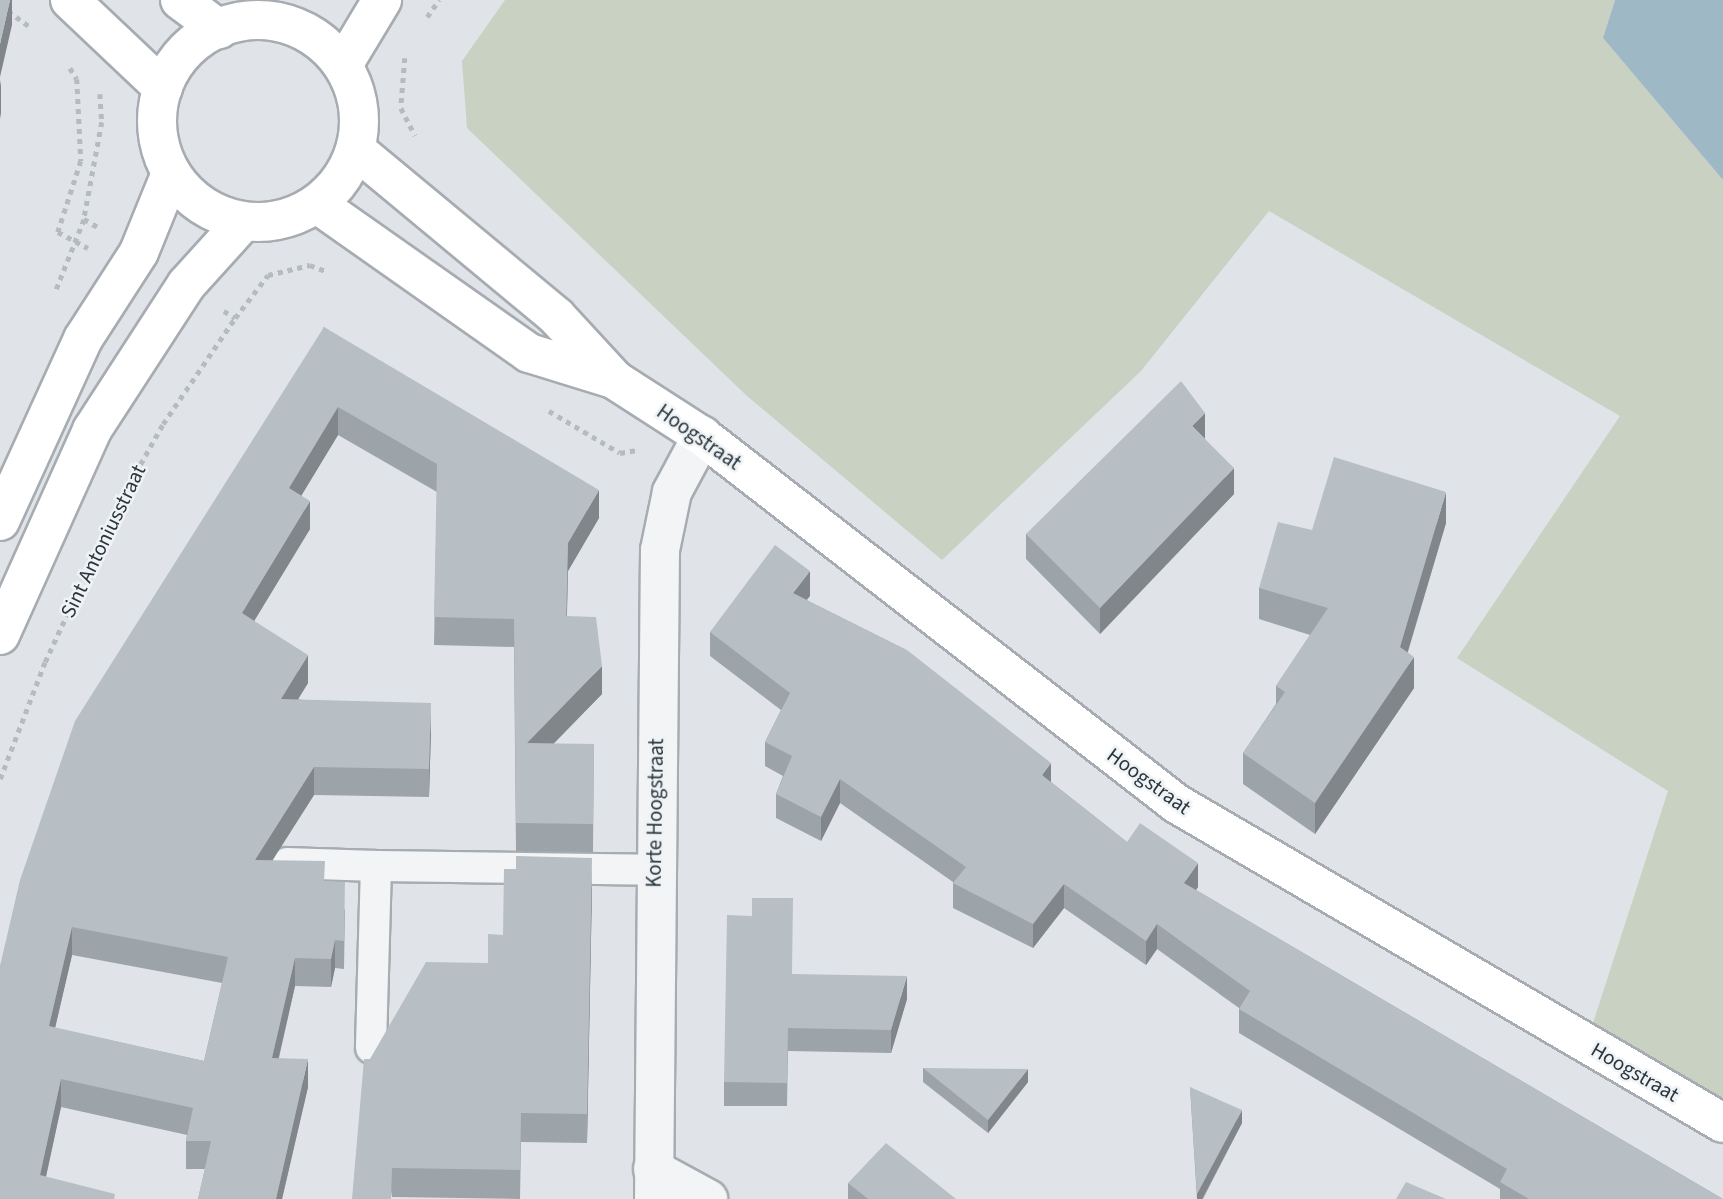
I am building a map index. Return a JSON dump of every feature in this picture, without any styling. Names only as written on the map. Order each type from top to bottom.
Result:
[{"type":"street","points":[[70,0],[163,88]]},
{"type":"street","points":[[180,0],[219,29]]},
{"type":"street","points":[[344,65],[382,0]]},
{"type":"street","points":[[305,13],[344,65],[359,106],[356,150],[341,180],[317,204],[269,222],[243,222],[215,213],[171,173],[159,136],[163,88],[176,62],[219,29],[245,20],[305,13]]},
{"type":"street","name":"Hoogstraat","points":[[356,150],[556,316],[615,380],[702,436],[1177,804],[1723,1123]]},
{"type":"street","points":[[0,521],[83,340],[139,252],[171,173]]},
{"type":"street","name":"Hoogstraat","points":[[317,204],[529,353],[615,380]]},
{"type":"street","points":[[0,635],[92,430],[186,285],[243,222]]},
{"type":"street","name":"Korte Hoogstraat","points":[[653,1184],[654,870],[660,550],[672,492],[702,436]]},
{"type":"street","points":[[653,1184],[708,1199]]},
{"type":"lane","points":[[287,863],[654,870]]},
{"type":"lane","points":[[371,1048],[376,866]]},
{"type":"path","points":[[0,5],[38,33]]},
{"type":"path","points":[[407,54],[401,108],[422,146]]},
{"type":"path","points":[[64,58],[77,79],[81,161],[58,232],[75,239]]},
{"type":"path","name":"Sint Antoniusstraat","points":[[0,779],[45,662],[116,508],[163,424],[235,318]]},
{"type":"green space","points":[[505,0],[1615,0],[1603,38],[1723,180],[1723,1099],[1593,1023],[1668,791],[1457,658],[1620,416],[1269,211],[1141,371],[942,560],[747,396],[467,128],[462,61]]},
{"type":"water","points":[[1615,0],[1723,0],[1723,180],[1603,38]]},
{"type":"building","points":[[0,0],[10,0],[0,44]]},
{"type":"building","points":[[324,327],[599,490],[568,543],[566,616],[596,617],[602,666],[527,743],[594,744],[593,824],[516,823],[514,619],[434,617],[437,464],[338,407],[289,488],[310,501],[242,613],[308,655],[281,699],[431,703],[429,769],[314,767],[255,860],[325,861],[324,881],[345,882],[344,941],[335,940],[331,959],[295,958],[272,1058],[308,1059],[276,1199],[198,1199],[211,1141],[186,1141],[193,1108],[61,1079],[40,1175],[115,1194],[114,1199],[0,1199],[0,966],[20,880],[75,721]],"holes":[[[72,927],[228,957],[204,1061],[49,1026]]]},
{"type":"building","points":[[1181,381],[1205,413],[1192,426],[1234,468],[1100,608],[1026,534]]},
{"type":"building","points":[[1334,457],[1446,492],[1400,647],[1414,657],[1315,803],[1243,753],[1285,692],[1276,686],[1328,608],[1259,588],[1278,522],[1312,530]]},
{"type":"building","points":[[775,545],[810,571],[793,593],[907,650],[1051,763],[1042,775],[1127,842],[1140,823],[1198,863],[1184,883],[1723,1199],[1529,1199],[1500,1182],[1507,1169],[1239,1009],[1250,991],[1157,924],[1146,941],[1064,884],[1033,924],[953,883],[966,867],[840,779],[821,817],[776,794],[792,756],[765,742],[790,693],[710,632]]},
{"type":"building","points":[[516,856],[592,858],[587,1114],[521,1113],[520,1170],[392,1168],[391,1199],[352,1199],[364,1059],[370,1059],[426,962],[488,963],[488,934],[503,935],[504,869],[516,869]]},
{"type":"building","points":[[752,898],[793,898],[792,974],[907,976],[891,1030],[788,1028],[787,1083],[724,1082],[727,915],[752,916]]},
{"type":"building","points":[[923,1068],[1028,1069],[988,1120]]},
{"type":"building","points":[[1190,1087],[1242,1110],[1197,1194]]},
{"type":"building","points":[[886,1143],[956,1199],[868,1199],[848,1183]]},
{"type":"building","points":[[1406,1182],[1446,1199],[1396,1199]]}]
